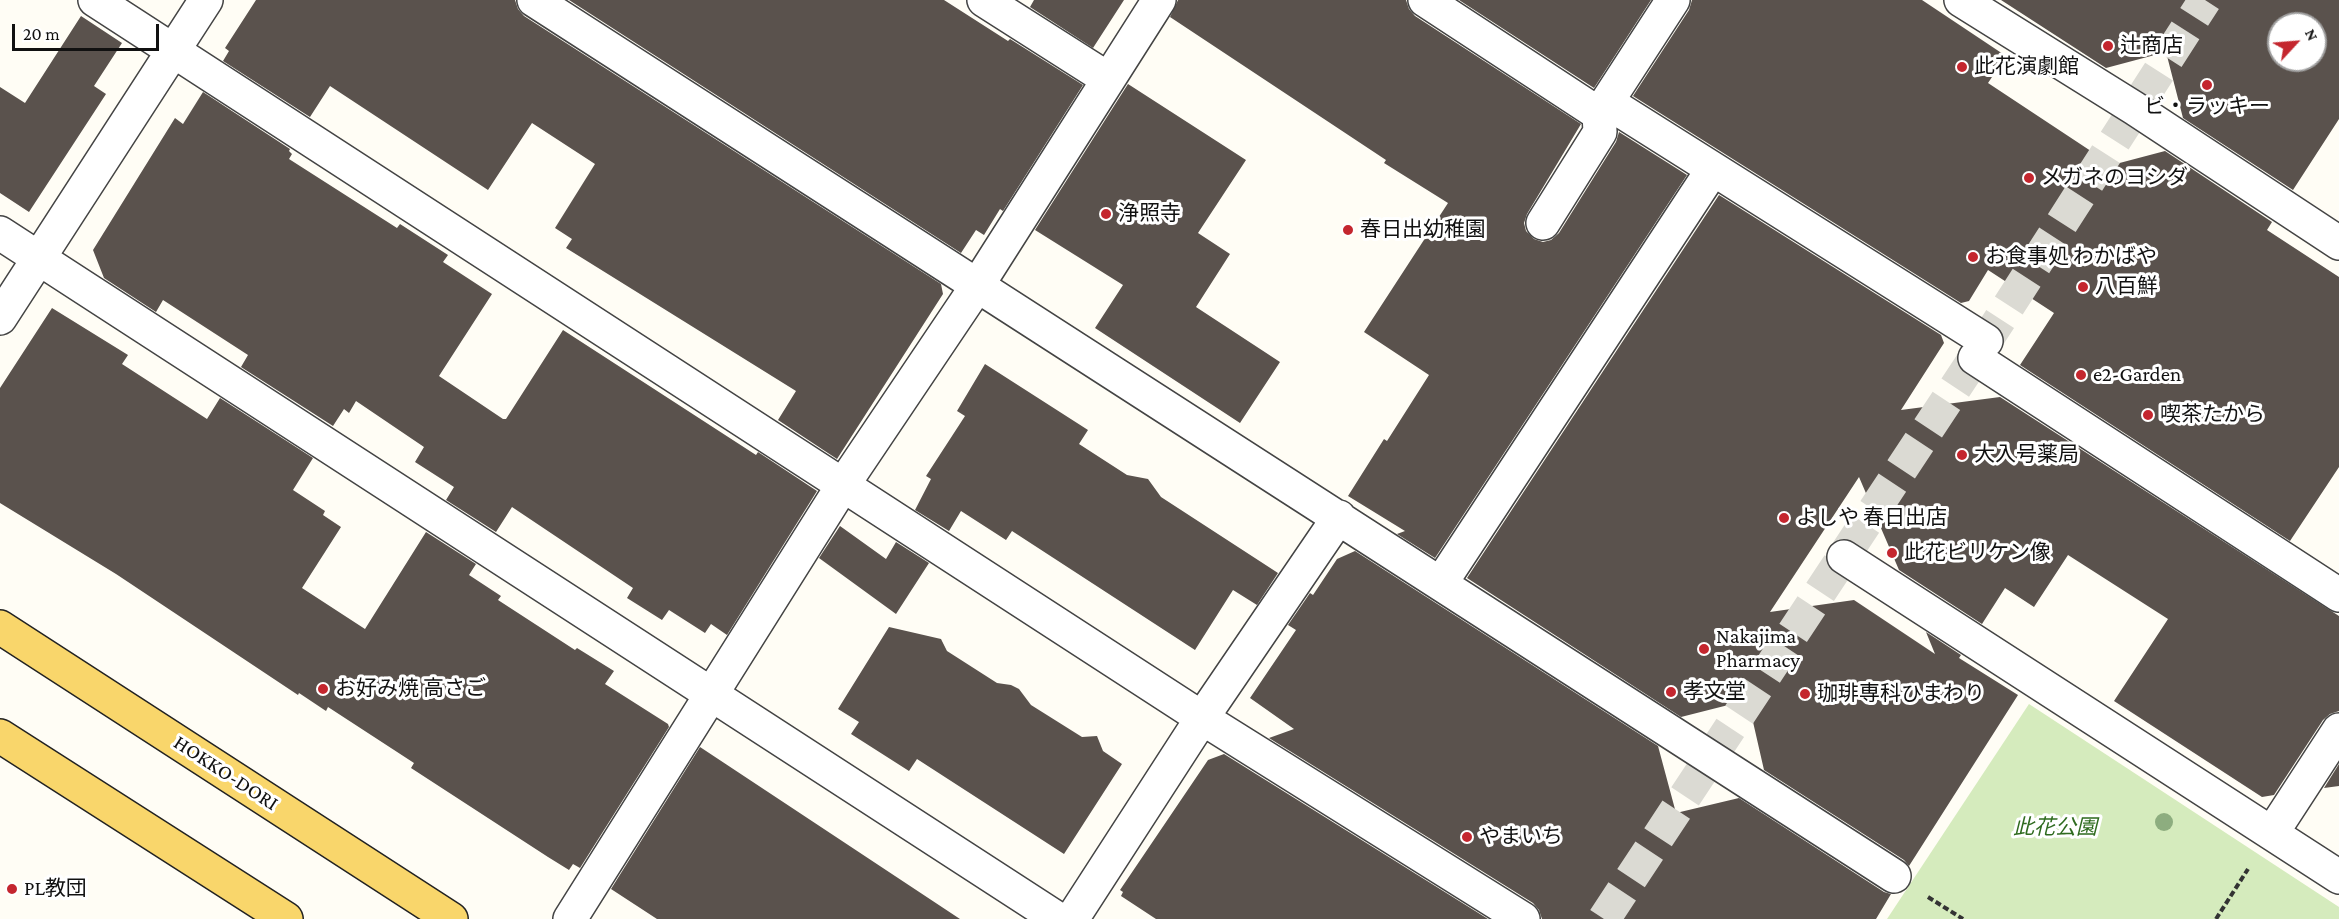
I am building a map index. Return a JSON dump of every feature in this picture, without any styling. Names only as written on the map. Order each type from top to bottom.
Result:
[{"type":"main road","name":"HOKKO-DORI","points":[[0,627],[451,919]]},
{"type":"main road","points":[[0,736],[286,919]]},
{"type":"street","points":[[95,0],[1202,718],[1523,919]]},
{"type":"street","points":[[0,318],[206,0]]},
{"type":"street","points":[[534,0],[1894,876]]},
{"type":"street","points":[[984,0],[1108,79]]},
{"type":"street","points":[[570,919],[843,485],[977,286],[1159,0]]},
{"type":"street","points":[[1425,0],[1603,108],[1713,169],[2339,595]]},
{"type":"street","points":[[1543,223],[1600,132],[1603,108],[1673,0]]},
{"type":"street","points":[[1961,0],[2134,108],[2339,243]]},
{"type":"street","points":[[1441,583],[1713,169]]},
{"type":"street","points":[[0,233],[1058,919]]},
{"type":"street","points":[[1072,919],[1202,718],[1339,517]]},
{"type":"street","points":[[1844,557],[2339,877]]},
{"type":"street","points":[[2272,833],[2339,730]]},
{"type":"path","points":[[2216,919],[2252,863]]},
{"type":"green space","name":"此花公園","points":[[2029,704],[2339,907],[2339,919],[1887,919]]},
{"type":"building","points":[[256,0],[515,0],[524,16],[941,284],[943,294],[837,459],[778,420],[796,391],[566,248],[572,239],[555,228],[595,164],[532,123],[488,190],[330,86],[310,117],[223,61],[229,51],[225,48]]},
{"type":"building","points":[[569,0],[944,0],[1083,85],[1003,211],[1000,209],[984,235],[976,230],[961,253]]},
{"type":"building","points":[[1034,0],[1124,0],[1093,48],[1030,7]]},
{"type":"building","points":[[1178,0],[1406,0],[1415,16],[1581,124],[1527,214],[1524,223],[1526,231],[1534,239],[1543,242],[1551,240],[1559,233],[1616,142],[1619,132],[1687,175],[1435,558],[1397,534],[1405,531],[1348,496],[1384,439],[1387,441],[1429,375],[1364,332],[1448,203],[1384,163],[1386,160],[1170,17]]},
{"type":"building","points":[[1459,0],[1651,0],[1594,88]]},
{"type":"building","points":[[1692,0],[1922,0],[2006,56],[1988,83],[2112,165],[2165,151],[2272,222],[2267,230],[2339,277],[2339,467],[2290,541],[2020,365],[2054,313],[1988,270],[1969,301],[1961,303],[1633,96],[1689,10]]},
{"type":"building","points":[[2001,0],[2339,0],[2339,119],[2293,190],[2183,118],[2166,52],[2106,68]]},
{"type":"building","points":[[81,16],[122,43],[94,86],[106,94],[29,212],[0,193],[0,87],[25,103]]},
{"type":"building","points":[[1128,84],[1246,160],[1198,233],[1230,254],[1196,307],[1280,362],[1240,423],[1095,328],[1123,285],[1035,230]]},
{"type":"building","points":[[203,92],[290,149],[292,154],[289,159],[397,228],[400,224],[448,255],[443,262],[492,294],[439,376],[503,419],[506,419],[563,330],[756,455],[758,452],[817,491],[727,635],[711,624],[705,633],[669,610],[662,620],[627,598],[633,588],[512,507],[496,532],[446,500],[454,487],[415,462],[424,447],[356,401],[349,413],[344,409],[333,426],[241,367],[248,355],[163,300],[156,312],[104,278],[93,250],[175,118],[183,124]]},
{"type":"building","points":[[1719,195],[1941,335],[1944,343],[1901,410],[2000,397],[2339,616],[2339,711],[2323,720],[2274,795],[2262,797],[2114,701],[2168,619],[2068,555],[2034,607],[2005,588],[1982,624],[1899,570],[1859,477],[1770,612],[1854,600],[1935,654],[1926,632],[1961,655],[1959,658],[2018,695],[1909,866],[1904,860],[1764,770],[1748,700],[1681,717],[1467,578]]},
{"type":"building","points":[[52,308],[128,355],[122,364],[207,419],[220,398],[313,458],[293,490],[325,511],[323,515],[341,527],[302,588],[365,629],[426,532],[476,564],[469,575],[501,596],[498,600],[575,650],[577,648],[614,671],[605,684],[668,724],[669,727],[580,868],[573,864],[569,870],[548,857],[411,768],[414,763],[328,707],[326,711],[299,693],[298,695],[116,574],[0,503],[0,388]]},
{"type":"building","points":[[985,364],[1088,430],[1079,444],[1127,475],[1148,479],[1161,497],[1278,573],[1257,605],[1233,590],[1195,650],[1012,531],[1006,540],[961,511],[949,531],[915,510],[931,479],[926,476],[965,416],[957,411]]},
{"type":"building","points":[[840,526],[886,559],[896,542],[929,563],[896,614],[819,558]]},
{"type":"building","points":[[1355,551],[1658,746],[1676,813],[1739,798],[1884,892],[1891,894],[1876,919],[1542,919],[1533,903],[1269,738],[1294,729],[1250,698],[1296,630],[1288,625],[1310,593],[1313,595],[1337,559]]},
{"type":"building","points":[[889,627],[941,639],[947,651],[997,683],[1019,689],[1031,705],[1082,737],[1097,736],[1103,751],[1122,764],[1064,854],[917,759],[909,771],[851,734],[859,722],[838,709]]},
{"type":"building","points":[[700,747],[960,919],[657,919],[611,889]]},
{"type":"building","points":[[1224,754],[1488,919],[1156,919],[1121,896],[1123,892],[1120,890],[1208,760]]},
{"type":"building","points":[[2339,764],[2339,786],[2324,788]]},
{"type":"tunnel","points":[[1604,919],[1986,341],[2205,0]]},
{"type":"place","name":"辻商店","points":[[2108,46]]},
{"type":"place","name":"此花演劇館","points":[[1962,67]]},
{"type":"place","name":"ビ・ラッキー","points":[[2207,85]]},
{"type":"place","name":"メガネのヨシダ","points":[[2029,178]]},
{"type":"place","name":"浄照寺","points":[[1106,214]]},
{"type":"place","name":"春日出幼稚園","points":[[1348,230]]},
{"type":"place","name":"お食事処 わかばや","points":[[1973,257]]},
{"type":"place","name":"八百鮮","points":[[2083,287]]},
{"type":"place","name":"e2-Garden","points":[[2081,375]]},
{"type":"place","name":"喫茶たから","points":[[2148,415]]},
{"type":"place","name":"大入号薬局","points":[[1962,455]]},
{"type":"place","name":"よしや 春日出店","points":[[1784,518]]},
{"type":"place","name":"此花ビリケン像","points":[[1892,553]]},
{"type":"place","name":"Nakajima Pharmacy","points":[[1704,649]]},
{"type":"place","name":"お好み焼 高さご","points":[[323,689]]},
{"type":"place","name":"孝文堂","points":[[1671,692]]},
{"type":"place","name":"珈琲専科ひまわり","points":[[1805,694]]},
{"type":"place","name":"やまいち","points":[[1467,837]]},
{"type":"place","name":"PL教団","points":[[12,889]]}]
